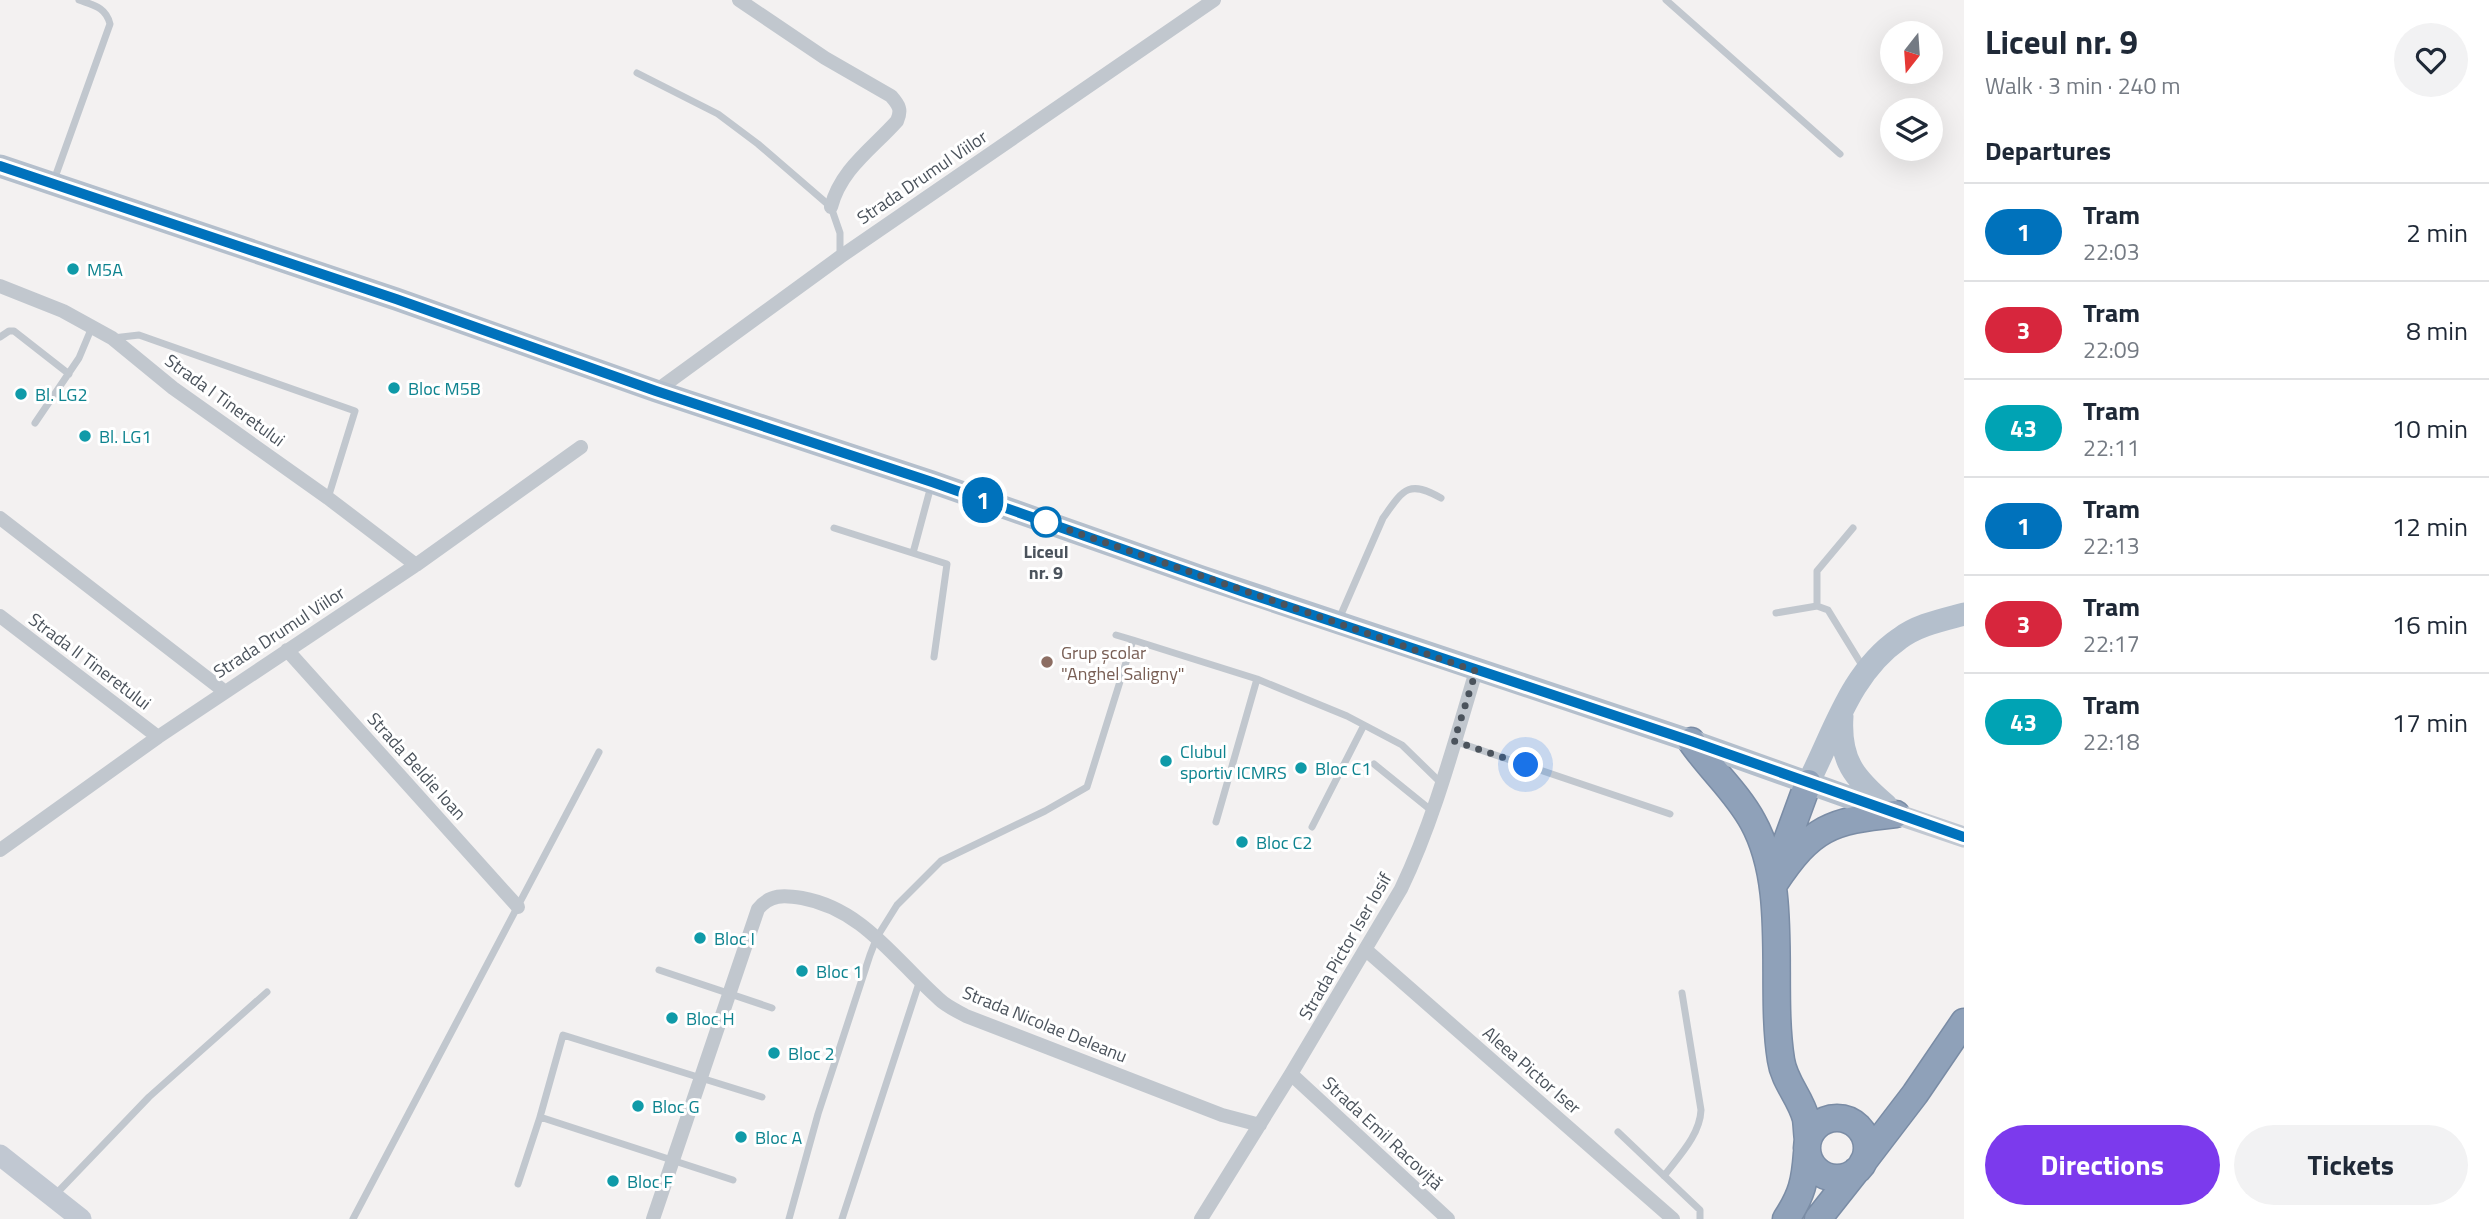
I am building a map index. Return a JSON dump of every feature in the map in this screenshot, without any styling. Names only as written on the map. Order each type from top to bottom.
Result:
[{"type":"highway","points":[[1691,741],[1742,803],[1754,823],[1763,842],[1774,884]]},
{"type":"highway","points":[[1780,1041],[1803,1084],[1823,1108],[1863,1133],[1866,1152],[1859,1167],[1836,1178],[1817,1171],[1811,1162],[1806,1119],[1783,1069],[1780,1041],[1776,1000],[1774,884],[1778,862],[1808,783]]},
{"type":"highway","points":[[1774,884],[1794,854],[1816,834],[1844,821],[1896,814]]},
{"type":"highway","points":[[1818,1219],[1915,1094],[1964,1022]]},
{"type":"highway","points":[[1786,1219],[1800,1198],[1805,1181],[1808,1147],[1818,1125],[1842,1119],[1871,1118],[1915,1094]]},
{"type":"main road","points":[[0,166],[396,299],[656,391],[932,482],[1476,671],[1691,741],[1964,837]]},
{"type":"main road","points":[[1808,783],[1842,709],[1865,671],[1881,653],[1900,637],[1927,625],[1964,614]]},
{"type":"main road","points":[[1842,709],[1841,734],[1850,766],[1861,783],[1896,814]]},
{"type":"main road","points":[[0,1155],[81,1219]]},
{"type":"street","points":[[739,0],[825,58],[891,96],[899,106],[897,121],[839,184],[831,207]]},
{"type":"street","name":"Strada Drumul Viilor","points":[[656,391],[841,257],[1214,0]]},
{"type":"street","name":"Strada I Tineretului","points":[[0,286],[32,297],[112,338],[173,388],[328,498],[416,565]]},
{"type":"street","name":"Strada Drumul Viilor","points":[[0,850],[224,691],[416,565],[581,447]]},
{"type":"street","points":[[0,518],[224,691]]},
{"type":"street","name":"Strada II Tineretului","points":[[0,616],[158,737]]},
{"type":"street","name":"Strada Beldie Ioan","points":[[288,650],[518,907]]},
{"type":"street","name":"Strada Pictor Iser Iosif","points":[[1201,1219],[1366,950],[1413,863],[1476,671]]},
{"type":"street","name":"Strada Nicolae Deleanu","points":[[653,1219],[758,909],[766,900],[789,896],[813,900],[849,915],[877,937],[940,1001],[966,1016],[1222,1115],[1260,1125]]},
{"type":"street","name":"Aleea Pictor Iser","points":[[1366,950],[1673,1219]]},
{"type":"street","name":"Strada Emil Racoviță","points":[[1292,1074],[1448,1219]]},
{"type":"lane","points":[[53,184],[110,24],[102,8],[79,0]]},
{"type":"lane","points":[[1666,0],[1840,154]]},
{"type":"lane","points":[[637,73],[718,114],[758,144],[831,207],[840,233],[841,257]]},
{"type":"lane","points":[[35,423],[79,358],[92,327]]},
{"type":"lane","points":[[0,337],[14,331],[69,374]]},
{"type":"lane","points":[[112,338],[139,335],[355,411],[328,498]]},
{"type":"lane","points":[[913,553],[932,482]]},
{"type":"lane","points":[[1337,623],[1383,517],[1394,503],[1406,491],[1415,487],[1441,498]]},
{"type":"lane","points":[[834,528],[947,564],[933,657]]},
{"type":"lane","points":[[1817,606],[1816,571],[1853,528]]},
{"type":"lane","points":[[1776,612],[1817,606],[1828,610],[1865,671]]},
{"type":"lane","points":[[1116,635],[1257,679],[1364,725],[1402,745],[1441,783]]},
{"type":"lane","points":[[789,1219],[818,1114],[877,937],[897,905],[941,860],[1045,811],[1087,787],[1133,640]]},
{"type":"lane","points":[[1216,821],[1257,679]]},
{"type":"lane","points":[[1312,827],[1364,725]]},
{"type":"lane","points":[[1454,741],[1670,814]]},
{"type":"lane","points":[[353,1219],[599,751]]},
{"type":"lane","points":[[1374,764],[1432,811]]},
{"type":"lane","points":[[659,970],[772,1008]]},
{"type":"lane","points":[[842,1219],[920,980]]},
{"type":"lane","points":[[53,1197],[149,1097],[267,992]]},
{"type":"lane","points":[[1664,1176],[1696,1132],[1700,1122],[1701,1110],[1682,993]]},
{"type":"lane","points":[[518,1184],[563,1035],[762,1097]]},
{"type":"lane","points":[[540,1117],[733,1180]]},
{"type":"lane","points":[[1618,1132],[1700,1210],[1700,1219]]},
{"type":"tram line","points":[[0,160],[404,296]]},
{"type":"tram line","name":"1","points":[[0,166],[396,299],[656,391],[932,482],[1476,671],[1691,741],[1964,837]]},
{"type":"tram line","points":[[30,181],[400,307]]},
{"type":"place","name":"M5A","points":[[73,269]]},
{"type":"place","name":"Bloc M5B","points":[[394,388]]},
{"type":"place","name":"Bl. LG2","points":[[21,394]]},
{"type":"place","name":"Bl. LG1","points":[[85,436]]},
{"type":"place","name":"Liceul nr. 9","points":[[1046,522]]},
{"type":"place","name":"Grup școlar \"Anghel Saligny\"","points":[[1047,662]]},
{"type":"place","name":"Clubul sportiv ICMRS","points":[[1166,761]]},
{"type":"place","name":"Bloc C1","points":[[1301,768]]},
{"type":"place","name":"Bloc C2","points":[[1242,842]]},
{"type":"place","name":"Bloc I","points":[[700,938]]},
{"type":"place","name":"Bloc 1","points":[[802,971]]},
{"type":"place","name":"Bloc H","points":[[672,1018]]},
{"type":"place","name":"Bloc 2","points":[[774,1053]]},
{"type":"place","name":"Bloc G","points":[[638,1106]]},
{"type":"place","name":"Bloc A","points":[[741,1137]]},
{"type":"place","name":"Bloc F","points":[[613,1181]]},
{"type":"route","points":[[1046,522],[1476,671],[1454,741],[1526,765]]}]
